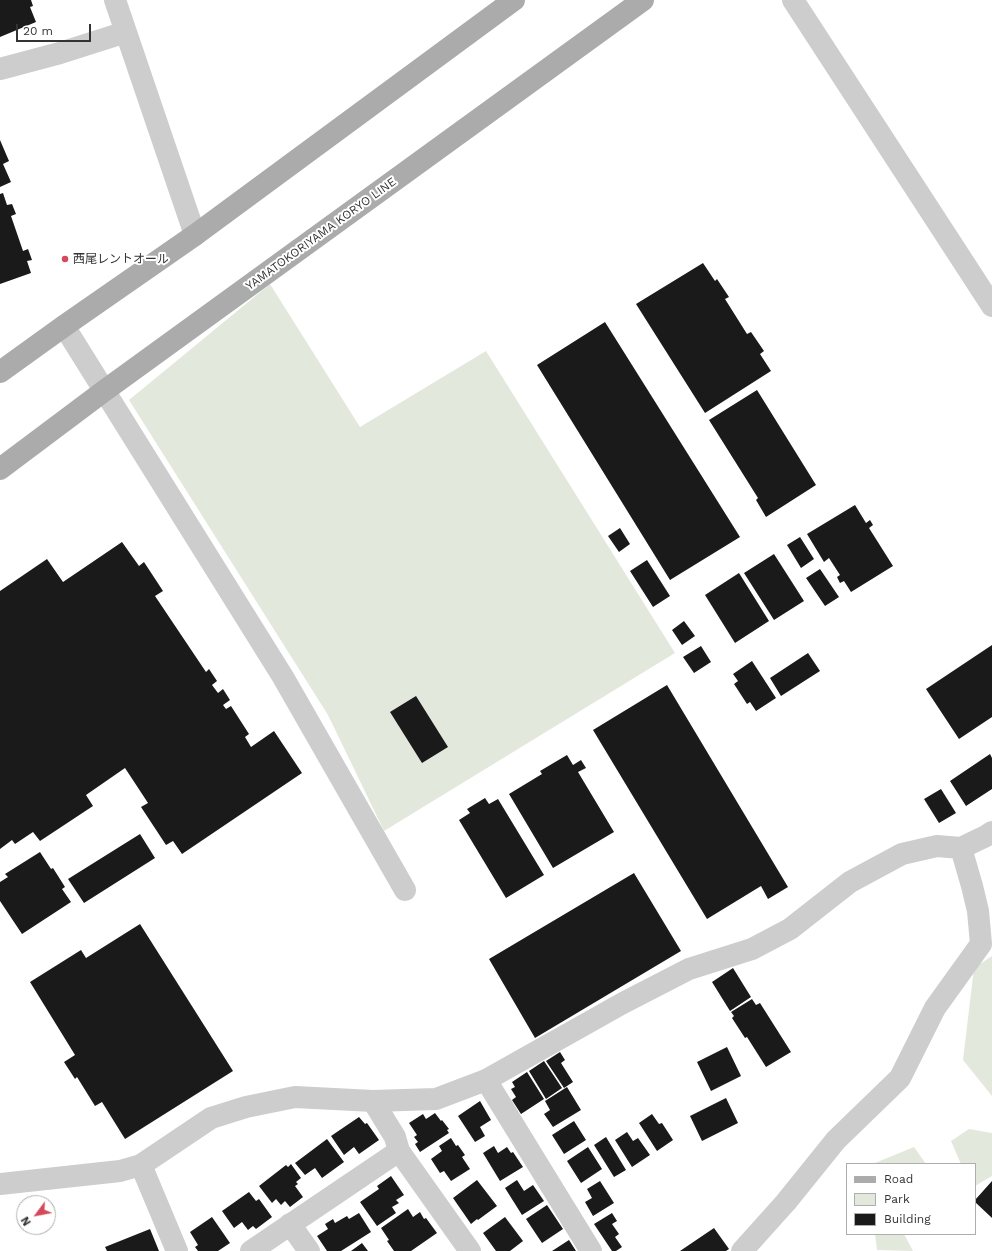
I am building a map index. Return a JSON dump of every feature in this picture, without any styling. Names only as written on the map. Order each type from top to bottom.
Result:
[{"type":"main road","points":[[0,372],[195,236],[514,0]]},
{"type":"main road","name":"YAMATOKORIYAMA KORYO LINE","points":[[0,469],[104,391],[643,0]]},
{"type":"street","points":[[115,0],[195,236]]},
{"type":"street","points":[[792,0],[992,306]]},
{"type":"street","points":[[0,69],[60,53],[126,32]]},
{"type":"street","points":[[64,326],[283,677],[405,890]]},
{"type":"street","points":[[0,1184],[120,1170],[141,1165],[211,1118],[246,1107],[295,1096],[373,1101],[436,1099],[486,1080],[623,1003],[689,970],[752,949],[790,929],[850,882],[902,854],[937,846],[961,848],[990,838]]},
{"type":"street","points":[[742,1251],[786,1202],[836,1140],[900,1078],[935,1008],[981,944],[978,911],[961,848]]},
{"type":"street","points":[[486,1080],[591,1251]]},
{"type":"street","points":[[373,1101],[395,1137],[398,1151],[470,1251]]},
{"type":"street","points":[[251,1251],[398,1151]]},
{"type":"street","points":[[141,1165],[177,1251]]},
{"type":"street","points":[[290,1224],[309,1251]]},
{"type":"green space","points":[[270,284],[360,427],[486,351],[675,653],[384,831],[328,715],[129,400]]},
{"type":"green space","points":[[992,956],[992,1096],[963,1060],[974,968]]},
{"type":"green space","points":[[969,1129],[992,1133],[992,1176],[976,1185],[976,1163],[961,1163],[951,1141]]},
{"type":"green space","points":[[914,1147],[925,1163],[875,1163]]},
{"type":"green space","points":[[875,1235],[905,1235],[913,1251],[877,1250]]},
{"type":"building","points":[[0,0],[31,0],[33,6],[30,7],[36,22],[0,37]]},
{"type":"building","points":[[0,140],[9,161],[3,164],[11,182],[0,187]]},
{"type":"building","points":[[3,193],[7,205],[12,204],[16,214],[11,216],[23,251],[28,249],[32,260],[27,261],[31,273],[0,284],[0,194]]},
{"type":"building","points":[[703,263],[715,281],[717,279],[729,297],[725,299],[747,334],[751,332],[764,351],[760,354],[771,371],[705,413],[636,304]]},
{"type":"building","points":[[605,322],[740,537],[670,580],[537,365]]},
{"type":"building","points":[[757,390],[816,485],[766,517],[756,500],[758,498],[709,420]]},
{"type":"building","points":[[855,505],[866,523],[870,520],[873,525],[869,528],[893,566],[851,592],[844,581],[840,583],[837,577],[840,575],[829,558],[824,562],[807,534]]},
{"type":"building","points":[[620,528],[630,544],[619,552],[608,536]]},
{"type":"building","points":[[800,537],[814,559],[801,568],[787,545]]},
{"type":"building","points":[[122,542],[139,566],[144,562],[163,591],[155,596],[206,672],[209,669],[217,681],[212,685],[218,693],[223,689],[230,700],[223,705],[226,709],[231,706],[249,734],[245,737],[251,747],[274,731],[302,773],[182,854],[173,841],[166,845],[141,807],[148,803],[125,768],[86,795],[93,806],[40,841],[33,832],[15,844],[12,840],[0,849],[0,591],[47,559],[63,582]]},
{"type":"building","points":[[774,554],[804,601],[774,620],[744,573]]},
{"type":"building","points":[[647,560],[670,596],[653,607],[630,571]]},
{"type":"building","points":[[820,569],[839,597],[825,606],[806,578]]},
{"type":"building","points":[[739,573],[769,621],[735,643],[705,595]]},
{"type":"building","points":[[684,621],[695,636],[682,645],[672,630]]},
{"type":"building","points":[[992,645],[992,717],[959,739],[926,689]]},
{"type":"building","points":[[701,646],[711,662],[694,673],[683,657]]},
{"type":"building","points":[[808,653],[820,671],[781,696],[770,678]]},
{"type":"building","points":[[752,661],[776,698],[756,711],[750,702],[747,704],[734,684],[738,681],[733,674]]},
{"type":"building","points":[[667,685],[788,887],[768,899],[761,886],[707,919],[593,730]]},
{"type":"building","points":[[416,696],[448,747],[422,763],[390,712]]},
{"type":"building","points":[[990,754],[992,758],[992,789],[966,806],[950,781]]},
{"type":"building","points":[[567,755],[573,765],[581,760],[586,768],[578,772],[614,832],[553,868],[509,794],[542,774],[540,771]]},
{"type":"building","points":[[941,789],[956,813],[939,823],[924,799]]},
{"type":"building","points":[[485,798],[489,804],[498,799],[544,875],[506,898],[459,820],[470,813],[467,809]]},
{"type":"building","points":[[140,834],[155,858],[84,903],[68,879]]},
{"type":"building","points":[[40,852],[51,869],[53,868],[65,887],[62,889],[71,902],[22,934],[0,901],[0,882],[8,877],[5,874]]},
{"type":"building","points":[[634,873],[681,951],[535,1038],[489,959]]},
{"type":"building","points":[[140,924],[233,1071],[125,1139],[102,1102],[95,1106],[77,1077],[75,1079],[64,1062],[75,1055],[30,982],[81,950],[86,958]]},
{"type":"building","points":[[733,968],[751,997],[730,1011],[712,982]]},
{"type":"building","points":[[752,999],[756,1005],[760,1003],[791,1052],[766,1067],[747,1037],[745,1038],[732,1018],[734,1016],[731,1012]]},
{"type":"building","points":[[727,1047],[741,1076],[711,1091],[697,1062]]},
{"type":"building","points":[[560,1052],[565,1060],[561,1063],[573,1082],[564,1088],[546,1061]]},
{"type":"building","points":[[544,1061],[562,1088],[546,1099],[529,1071]]},
{"type":"building","points":[[527,1072],[544,1099],[521,1114],[512,1100],[516,1097],[511,1089],[515,1087],[512,1082]]},
{"type":"building","points":[[567,1087],[581,1110],[553,1127],[544,1114],[550,1110],[545,1101]]},
{"type":"building","points":[[726,1098],[738,1123],[702,1141],[690,1116]]},
{"type":"building","points":[[480,1101],[491,1120],[480,1127],[485,1136],[475,1142],[458,1116]]},
{"type":"building","points":[[435,1113],[449,1129],[447,1130],[449,1133],[420,1152],[415,1144],[418,1142],[414,1137],[417,1135],[409,1123],[423,1114],[426,1119]]},
{"type":"building","points":[[652,1114],[659,1124],[662,1123],[673,1140],[657,1151],[639,1123]]},
{"type":"building","points":[[359,1117],[365,1124],[367,1123],[379,1140],[359,1154],[354,1147],[344,1155],[331,1136]]},
{"type":"building","points":[[574,1121],[586,1140],[564,1154],[552,1135]]},
{"type":"building","points":[[627,1132],[633,1141],[638,1138],[650,1155],[632,1167],[615,1140]]},
{"type":"building","points":[[606,1137],[626,1170],[614,1177],[594,1145]]},
{"type":"building","points":[[451,1138],[456,1146],[458,1145],[465,1155],[462,1157],[470,1169],[451,1181],[444,1171],[440,1173],[431,1159],[442,1151],[439,1146]]},
{"type":"building","points":[[327,1139],[344,1162],[322,1178],[315,1168],[305,1175],[295,1163]]},
{"type":"building","points":[[494,1146],[498,1153],[507,1147],[511,1153],[513,1152],[523,1167],[500,1181],[483,1153]]},
{"type":"building","points":[[588,1147],[602,1169],[581,1183],[567,1161]]},
{"type":"building","points":[[291,1164],[301,1178],[296,1182],[298,1184],[295,1186],[303,1197],[290,1207],[285,1201],[281,1205],[276,1199],[272,1203],[259,1186],[286,1165],[288,1167]]},
{"type":"building","points":[[391,1176],[404,1195],[396,1200],[399,1203],[392,1207],[396,1213],[377,1226],[360,1202],[379,1189],[377,1186]]},
{"type":"building","points":[[477,1180],[497,1206],[471,1224],[453,1198]]},
{"type":"building","points":[[517,1180],[524,1191],[533,1185],[544,1201],[522,1215],[505,1188]]},
{"type":"building","points":[[600,1181],[614,1203],[593,1216],[585,1202],[592,1198],[587,1189]]},
{"type":"building","points":[[992,1181],[992,1218],[976,1203],[976,1199]]},
{"type":"building","points":[[249,1192],[256,1201],[259,1199],[272,1217],[256,1229],[253,1226],[248,1230],[242,1222],[234,1228],[222,1211]]},
{"type":"building","points":[[547,1205],[563,1229],[542,1243],[526,1219]]},
{"type":"building","points":[[408,1209],[413,1217],[420,1212],[424,1219],[426,1218],[437,1233],[411,1251],[394,1251],[381,1228]]},
{"type":"building","points":[[359,1213],[371,1232],[341,1251],[327,1251],[317,1236],[328,1229],[325,1224],[333,1219],[335,1223],[347,1216],[349,1219]]},
{"type":"building","points":[[612,1213],[617,1221],[612,1224],[619,1234],[615,1237],[622,1247],[616,1251],[612,1251],[594,1224]]},
{"type":"building","points":[[212,1217],[230,1243],[218,1251],[198,1251],[195,1247],[198,1245],[190,1232]]},
{"type":"building","points":[[505,1217],[523,1241],[510,1251],[496,1251],[483,1233]]},
{"type":"building","points":[[714,1228],[729,1249],[726,1251],[680,1251]]},
{"type":"building","points":[[150,1229],[159,1251],[107,1251],[105,1247]]},
{"type":"building","points":[[569,1240],[576,1251],[552,1251]]},
{"type":"building","points":[[362,1243],[368,1251],[351,1251]]},
{"type":"place","name":"西尾レントオール","points":[[65,259]]}]
